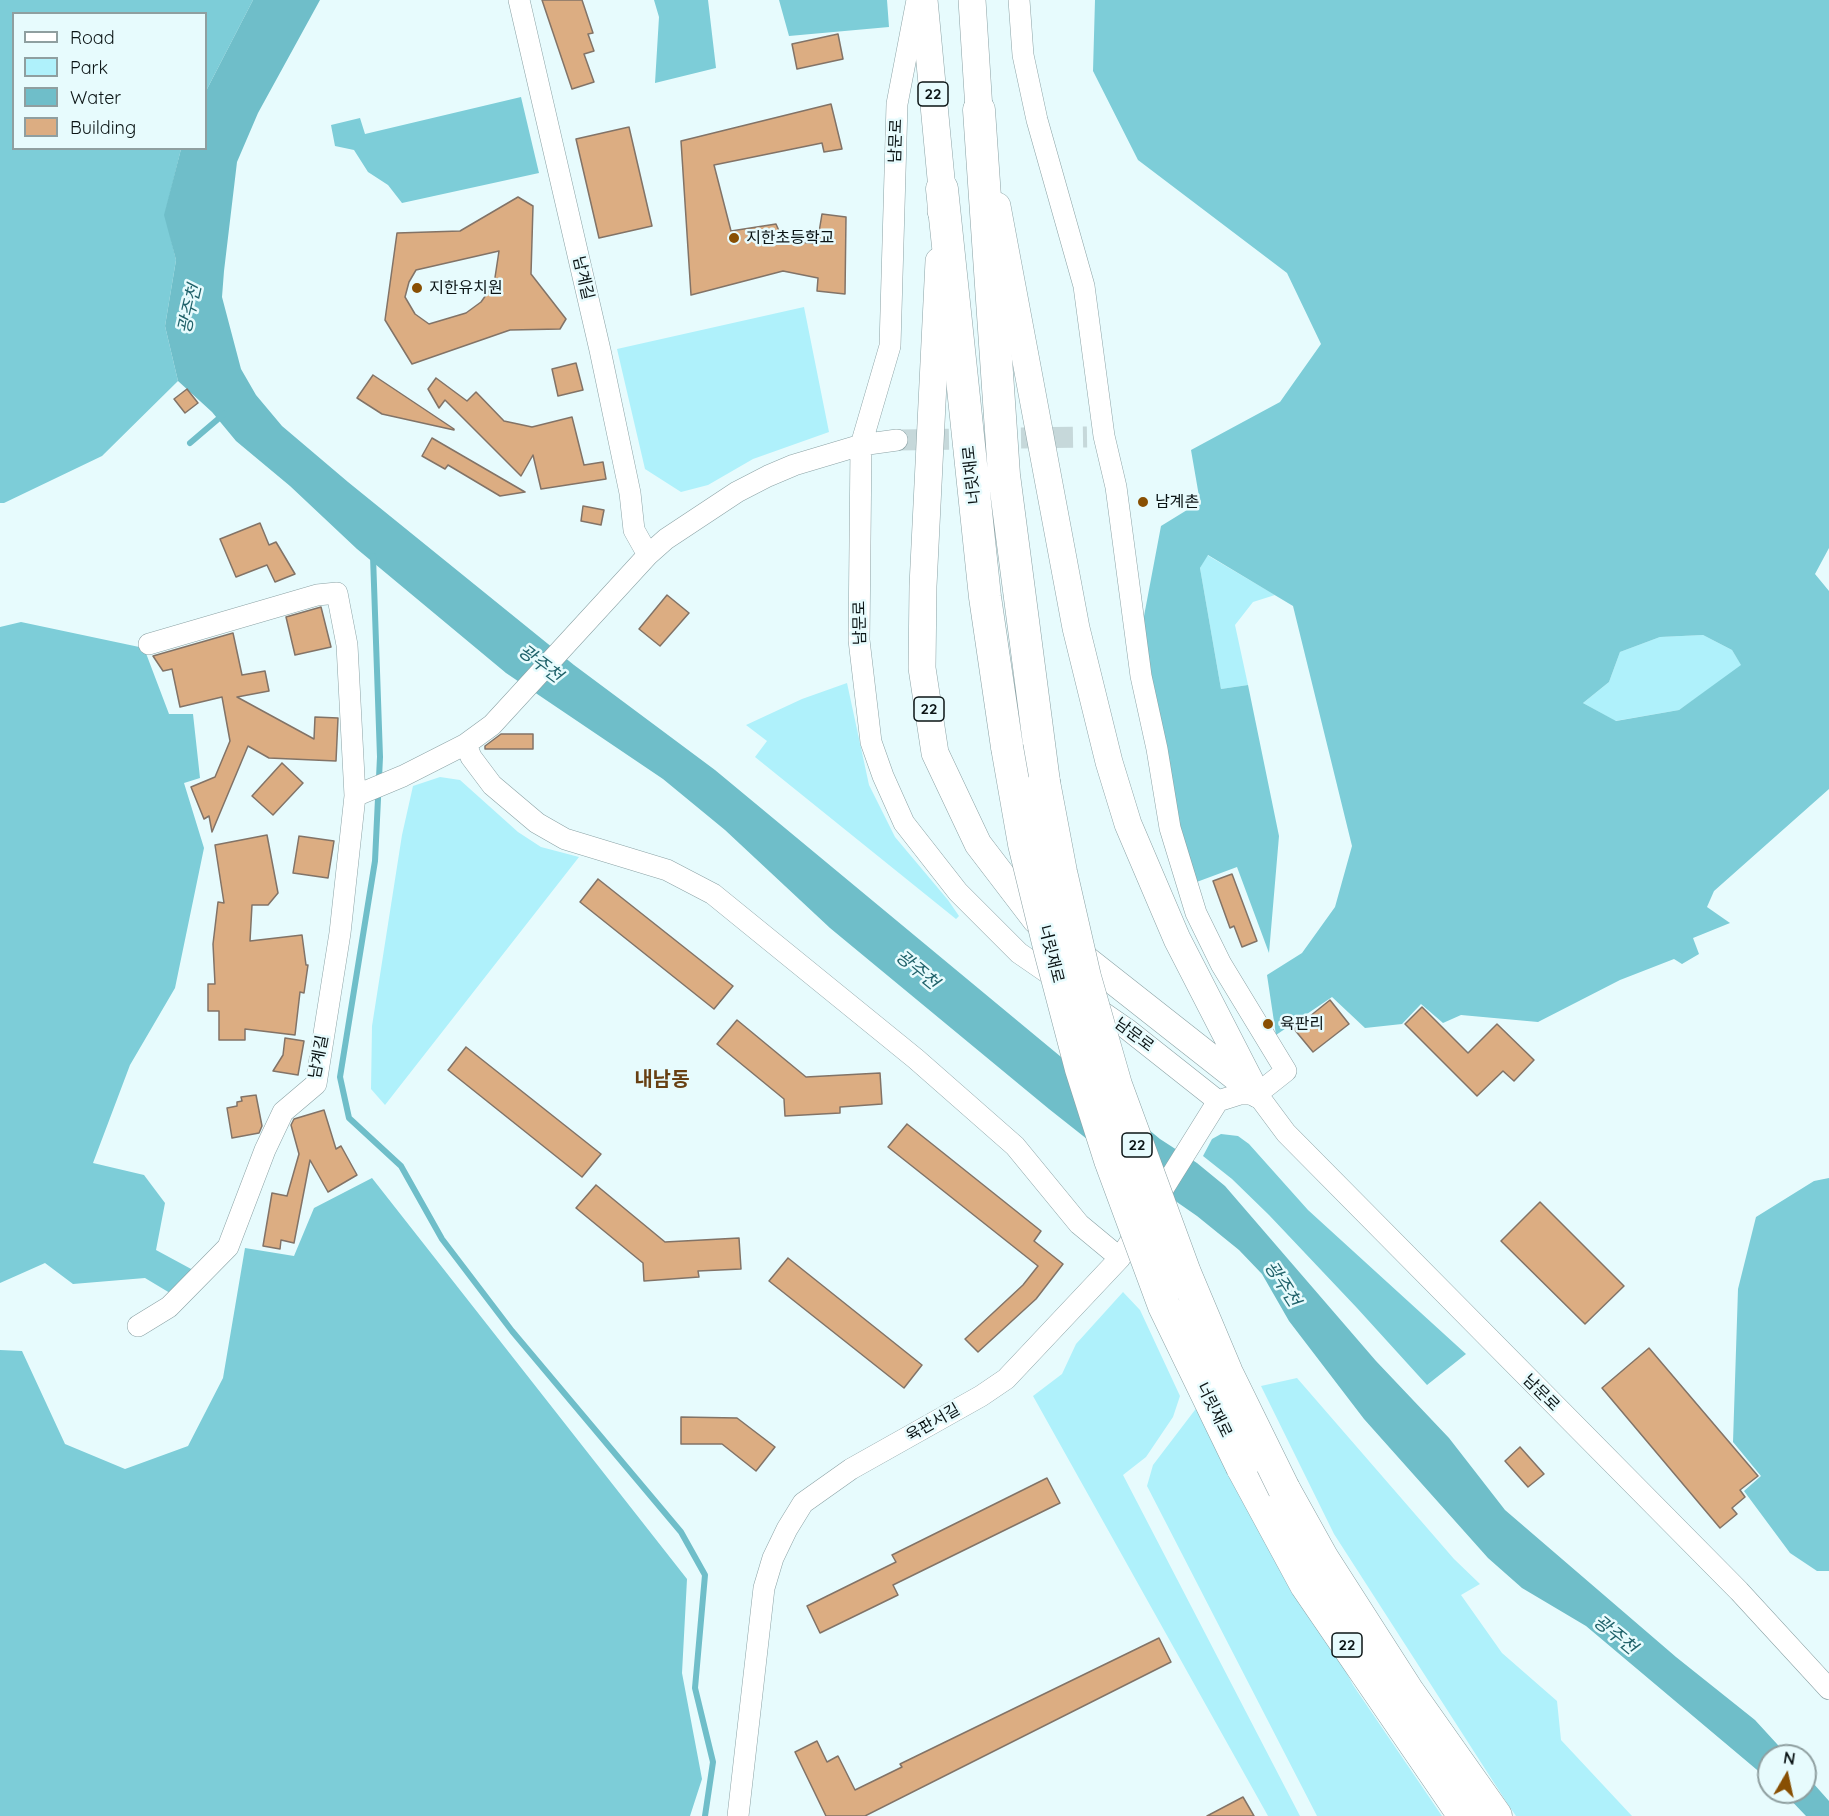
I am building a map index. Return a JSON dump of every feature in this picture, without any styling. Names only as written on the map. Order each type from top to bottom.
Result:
[{"type":"highway","name":"너릿재로","points":[[979,110],[1004,475],[1044,782],[1061,872],[1085,977],[1116,1085],[1185,1273],[1227,1373],[1284,1489],[1323,1559],[1401,1680],[1496,1816]]},
{"type":"highway","name":"너릿재로","points":[[942,189],[985,597],[1007,747],[1024,843],[1048,940],[1081,1069],[1110,1160],[1164,1306],[1242,1467],[1306,1585],[1464,1816]]},
{"type":"main road","name":"너릿재로","points":[[924,0],[942,189]]},
{"type":"main road","name":"너릿재로","points":[[972,0],[979,110]]},
{"type":"main road","name":"22","points":[[979,110],[1076,628],[1109,762],[1128,825],[1177,939],[1257,1094]]},
{"type":"main road","name":"22","points":[[942,189],[923,598],[922,668],[935,753],[978,844],[1036,920],[1257,1094]]},
{"type":"street","name":"남계길","points":[[519,0],[602,361],[630,493],[634,530],[648,555]]},
{"type":"street","name":"남문로","points":[[917,0],[897,104],[890,346],[861,445],[860,640],[871,742],[904,823],[958,892],[1019,952],[1127,1029],[1218,1101]]},
{"type":"street","points":[[1019,0],[1023,55],[1037,120],[1084,286],[1096,437],[1116,486],[1141,676],[1157,749],[1170,828],[1196,913],[1221,964],[1286,1071],[1257,1094],[1240,1094],[1218,1101]]},
{"type":"street","points":[[360,794],[392,781],[466,744],[492,725],[648,555],[666,539],[693,521],[737,492],[794,465],[861,445],[897,440]]},
{"type":"street","name":"남계길","points":[[138,1326],[169,1307],[228,1247],[265,1150],[284,1112],[316,1084],[360,794],[347,645],[337,593],[317,595],[149,644]]},
{"type":"street","points":[[466,744],[471,757],[492,785],[537,823],[565,839],[667,870],[712,894],[916,1059],[1015,1146],[1079,1224],[1120,1258]]},
{"type":"street","name":"남문로","points":[[1257,1094],[1286,1133],[1739,1592],[1829,1689]]},
{"type":"street","name":"육판서길","points":[[738,1816],[764,1588],[777,1548],[803,1503],[851,1470],[981,1396],[1006,1379],[1120,1258],[1218,1101]]},
{"type":"green space","points":[[804,307],[829,432],[753,459],[708,485],[681,492],[645,469],[617,349]]},
{"type":"green space","points":[[1207,555],[1275,595],[1253,602],[1235,625],[1248,685],[1221,689],[1200,568]]},
{"type":"green space","points":[[1703,635],[1732,650],[1742,666],[1679,710],[1615,721],[1583,703],[1609,682],[1620,652],[1660,637]]},
{"type":"green space","points":[[847,683],[869,785],[895,837],[948,900],[959,916],[956,919],[755,757],[767,741],[746,725],[802,699]]},
{"type":"green space","points":[[440,777],[460,780],[518,832],[541,847],[579,857],[385,1105],[371,1089],[372,1026],[402,835],[413,786]]},
{"type":"green space","points":[[1123,1292],[1140,1310],[1180,1396],[1173,1417],[1146,1457],[1123,1475],[1300,1816],[1268,1816],[1033,1396],[1062,1374],[1076,1344]]},
{"type":"green space","points":[[1297,1378],[1454,1559],[1480,1584],[1461,1595],[1502,1653],[1557,1701],[1561,1740],[1632,1816],[1516,1816],[1334,1534],[1261,1386]]},
{"type":"green space","points":[[1201,1402],[1353,1685],[1442,1816],[1317,1816],[1147,1486],[1153,1465]]},
{"type":"shaded area","points":[[0,0],[253,0],[207,89],[207,12],[12,12],[12,150],[181,150],[165,214],[176,260],[165,326],[178,381],[102,456],[0,503]]},
{"type":"shaded area","points":[[654,0],[708,0],[716,68],[655,83],[659,17]]},
{"type":"shaded area","points":[[779,0],[887,0],[889,27],[789,36]]},
{"type":"shaded area","points":[[1095,0],[1829,0],[1829,548],[1815,574],[1829,591],[1829,789],[1714,891],[1707,907],[1730,923],[1693,938],[1699,954],[1682,964],[1674,959],[1620,980],[1538,1022],[1461,1015],[1443,1023],[1421,1004],[1402,1024],[1365,1028],[1332,997],[1276,1035],[1267,975],[1302,953],[1335,907],[1352,846],[1293,606],[1208,555],[1200,568],[1221,689],[1248,685],[1279,836],[1269,953],[1237,867],[1194,883],[1180,827],[1141,632],[1161,526],[1200,502],[1191,450],[1280,402],[1321,344],[1287,273],[1138,160],[1093,71]],"holes":[[[1703,635],[1732,650],[1741,665],[1679,710],[1616,721],[1583,703],[1609,682],[1620,652],[1660,637]]]},
{"type":"shaded area","points":[[521,97],[539,173],[402,203],[388,185],[368,172],[354,150],[335,146],[331,125],[360,118],[365,134]]},
{"type":"shaded area","points":[[21,622],[144,648],[169,714],[193,714],[200,778],[184,783],[204,848],[175,988],[130,1065],[93,1163],[144,1175],[165,1203],[156,1250],[193,1270],[170,1293],[145,1278],[73,1284],[45,1263],[0,1283],[0,627]]},
{"type":"shaded area","points":[[1221,1134],[1238,1136],[1249,1144],[1308,1210],[1466,1354],[1427,1385],[1269,1215],[1232,1179],[1203,1156],[1212,1139]]},
{"type":"shaded area","points":[[372,1178],[687,1579],[682,1673],[702,1779],[690,1816],[0,1816],[0,1350],[22,1351],[65,1444],[125,1469],[188,1446],[223,1378],[245,1248],[294,1256],[314,1208]]},
{"type":"shaded area","points":[[1829,1178],[1829,1571],[1817,1571],[1790,1553],[1744,1491],[1761,1476],[1733,1442],[1738,1289],[1756,1217],[1814,1181]]},
{"type":"water","name":"광주천","points":[[253,0],[320,0],[258,113],[237,162],[222,297],[241,369],[256,395],[282,426],[348,482],[574,665],[715,770],[1160,1139],[1197,1163],[1225,1186],[1376,1361],[1449,1438],[1505,1510],[1676,1657],[1755,1720],[1777,1744],[1757,1744],[1757,1770],[1586,1626],[1522,1588],[1488,1558],[1364,1419],[1289,1321],[1262,1274],[1239,1250],[1197,1216],[1092,1143],[1049,1109],[830,928],[725,830],[663,779],[506,673],[357,549],[290,486],[236,441],[212,412],[178,381],[165,326],[176,260],[164,215],[181,150],[207,150],[207,89]]},
{"type":"water","points":[[1817,1788],[1829,1801],[1829,1816],[1806,1816],[1794,1804],[1817,1804]]},
{"type":"building","points":[[542,0],[582,0],[593,33],[588,34],[594,51],[584,54],[594,82],[572,89]]},
{"type":"building","points":[[838,34],[843,59],[797,69],[792,44]]},
{"type":"building","points":[[831,104],[842,149],[824,152],[822,143],[714,165],[731,231],[776,224],[783,240],[817,244],[822,214],[846,217],[845,294],[817,291],[818,278],[783,271],[691,295],[681,141]]},
{"type":"building","points":[[629,127],[652,226],[599,238],[576,139]]},
{"type":"building","points":[[518,197],[533,206],[531,274],[566,319],[560,329],[510,330],[412,364],[385,320],[397,233],[460,231]],"holes":[[[499,251],[494,284],[481,302],[466,313],[429,324],[415,314],[405,297],[409,282],[416,270]]]},
{"type":"building","points":[[576,363],[583,390],[558,396],[552,369]]},
{"type":"building","points":[[373,375],[454,430],[382,414],[357,398]]},
{"type":"building","points":[[436,378],[467,401],[476,392],[504,421],[532,427],[572,417],[584,465],[603,462],[606,479],[541,489],[533,455],[521,476],[445,400],[439,408],[428,389]]},
{"type":"building","points":[[187,389],[198,403],[185,413],[174,399]]},
{"type":"building","points":[[432,438],[525,492],[500,496],[448,465],[445,469],[422,456]]},
{"type":"building","points":[[583,506],[604,510],[601,525],[581,521]]},
{"type":"building","points":[[260,523],[269,545],[276,542],[295,574],[275,582],[267,565],[236,577],[220,539]]},
{"type":"building","points":[[667,595],[689,613],[660,646],[639,629]]},
{"type":"building","points":[[321,607],[331,647],[295,655],[286,617]]},
{"type":"building","points":[[233,633],[242,675],[265,671],[269,691],[237,697],[314,739],[315,717],[338,718],[336,761],[269,758],[248,746],[212,832],[209,816],[204,819],[191,787],[215,777],[230,741],[222,697],[180,707],[172,669],[163,671],[153,656]]},
{"type":"building","points":[[501,734],[533,734],[533,749],[485,749],[485,746]]},
{"type":"building","points":[[282,763],[303,783],[273,815],[252,796]]},
{"type":"building","points":[[267,835],[278,893],[268,905],[252,905],[250,941],[302,935],[306,965],[308,965],[304,993],[300,992],[295,1035],[245,1029],[245,1040],[219,1040],[219,1011],[208,1011],[208,984],[215,984],[213,944],[218,902],[224,903],[215,845]]},
{"type":"building","points":[[299,836],[334,841],[328,878],[293,873]]},
{"type":"building","points":[[1232,874],[1257,941],[1242,947],[1234,926],[1230,928],[1213,881]]},
{"type":"building","points":[[598,879],[733,986],[714,1009],[580,902]]},
{"type":"building","points":[[1330,1000],[1349,1024],[1313,1052],[1294,1029]]},
{"type":"building","points":[[1422,1007],[1468,1053],[1497,1024],[1534,1060],[1514,1081],[1503,1071],[1477,1096],[1405,1024]]},
{"type":"building","points":[[737,1020],[806,1077],[880,1073],[882,1104],[840,1107],[840,1113],[785,1116],[784,1099],[717,1044]]},
{"type":"building","points":[[285,1038],[304,1041],[298,1075],[273,1071],[283,1055]]},
{"type":"building","points":[[466,1047],[601,1154],[582,1177],[448,1070]]},
{"type":"building","points":[[256,1095],[262,1126],[259,1133],[232,1138],[227,1108],[237,1106],[237,1102],[242,1101],[241,1097]]},
{"type":"building","points":[[324,1110],[336,1149],[341,1146],[357,1175],[328,1192],[310,1160],[294,1243],[281,1240],[280,1249],[263,1246],[272,1193],[287,1196],[299,1154],[291,1125],[294,1119]]},
{"type":"building","points":[[907,1124],[1041,1231],[1034,1241],[1063,1264],[1036,1299],[978,1352],[965,1339],[1023,1285],[1038,1266],[888,1147]]},
{"type":"building","points":[[596,1185],[665,1242],[739,1238],[741,1269],[698,1271],[699,1277],[644,1281],[643,1263],[576,1208]]},
{"type":"building","points":[[1540,1202],[1624,1286],[1585,1324],[1501,1241]]},
{"type":"building","points":[[788,1258],[922,1365],[904,1388],[769,1281]]},
{"type":"building","points":[[1649,1348],[1758,1476],[1740,1490],[1745,1497],[1732,1508],[1737,1514],[1720,1528],[1602,1388]]},
{"type":"building","points":[[681,1417],[737,1418],[775,1447],[756,1471],[722,1444],[681,1444]]},
{"type":"building","points":[[1520,1447],[1544,1474],[1528,1487],[1505,1461]]},
{"type":"building","points":[[1047,1478],[1060,1503],[893,1585],[898,1595],[820,1633],[807,1606],[896,1562],[892,1555]]},
{"type":"building","points":[[1159,1638],[1171,1662],[865,1816],[826,1816],[795,1752],[817,1741],[827,1762],[838,1756],[855,1790],[902,1767],[900,1764]]},
{"type":"building","points":[[1243,1797],[1254,1816],[1207,1816]]},
{"type":"waterway","points":[[190,443],[224,414]]},
{"type":"waterway","points":[[373,556],[380,757],[375,861],[340,1077],[349,1118],[401,1166],[442,1239],[512,1331],[681,1532],[705,1575],[695,1688],[713,1762],[705,1816]]},
{"type":"tunnel","points":[[897,440],[1087,437]]},
{"type":"place","name":"지한초등학교","points":[[734,238]]},
{"type":"place","name":"지한유치원","points":[[417,288]]},
{"type":"place","name":"남계촌","points":[[1143,502]]},
{"type":"place","name":"육판리","points":[[1268,1024]]},
{"type":"district","name":"내남동","points":[[662,1080]]}]
